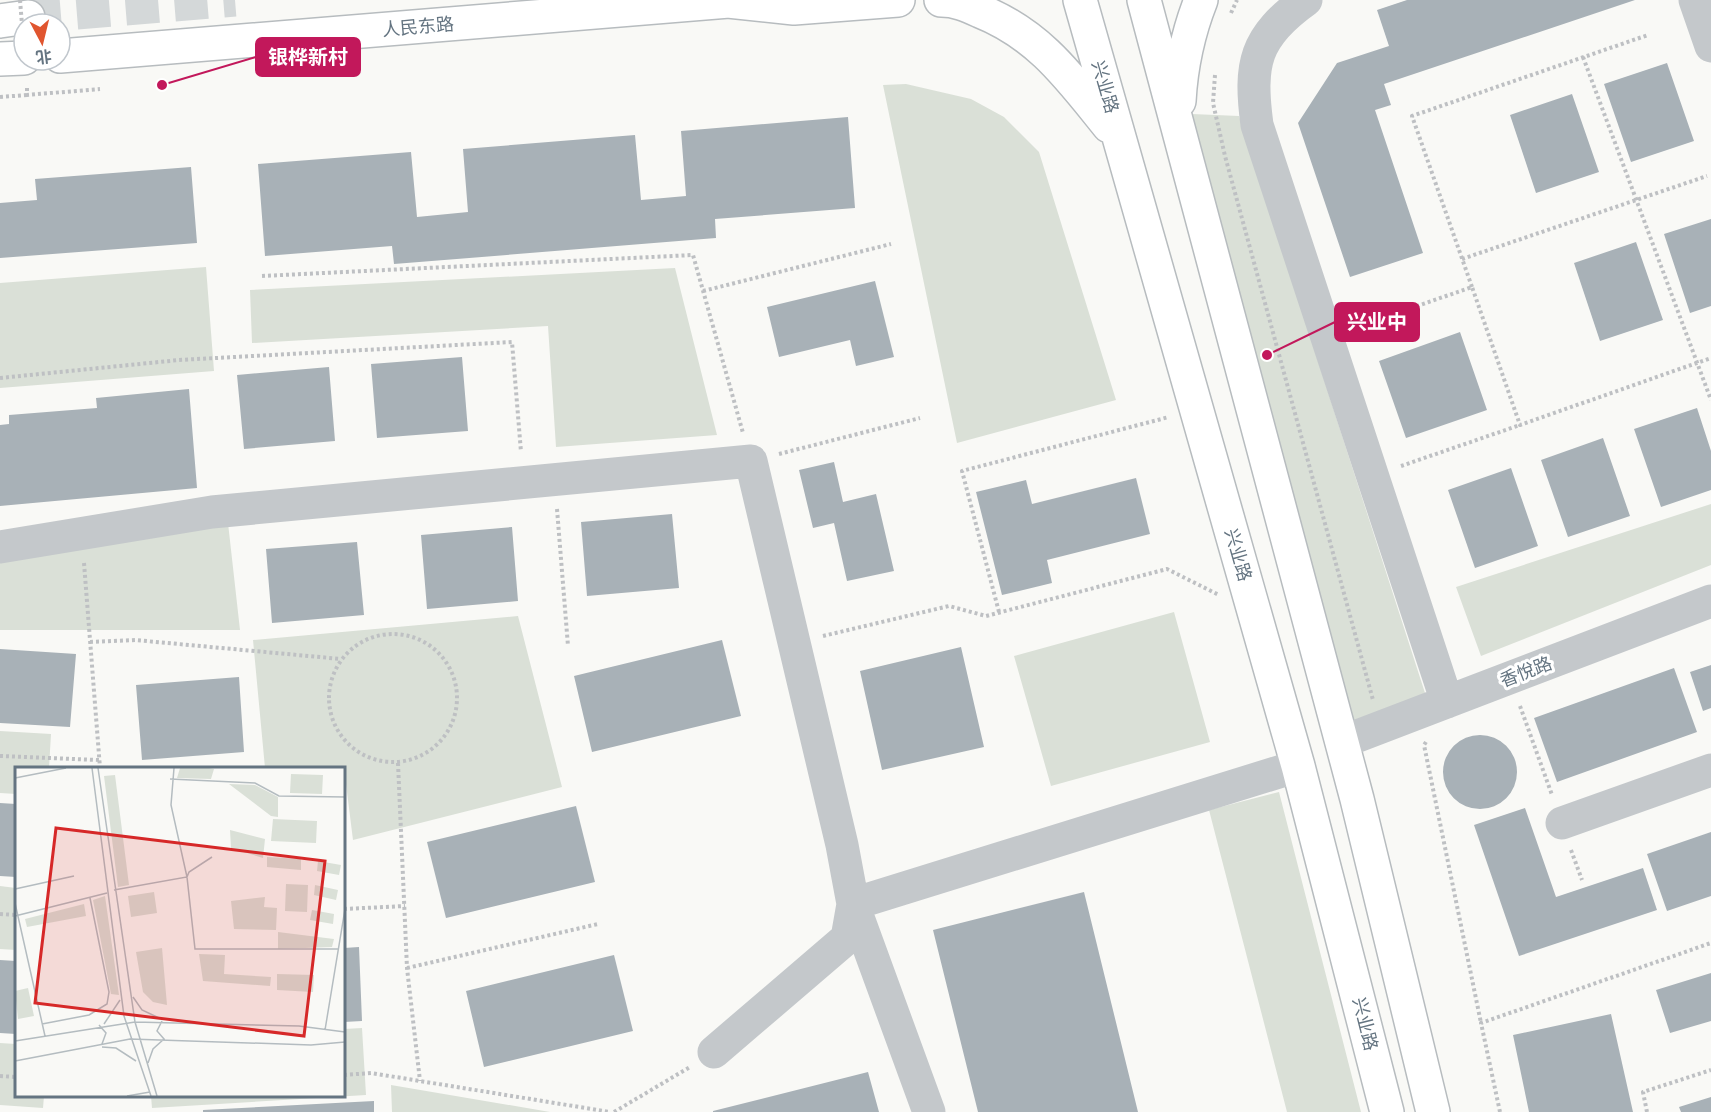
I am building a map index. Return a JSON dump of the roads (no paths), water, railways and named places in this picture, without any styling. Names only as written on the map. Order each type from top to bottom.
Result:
[{"type":"main road","name":"人民东路","points":[[72,55],[734,1],[794,8],[898,0]]},
{"type":"main road","points":[[941,0],[954,0],[995,17],[1034,40],[1065,70],[1119,139]]},
{"type":"main road","name":"兴业路","points":[[1080,0],[1298,766],[1387,1112]]},
{"type":"main road","points":[[1144,0],[1342,742],[1433,1112]]},
{"type":"main road","points":[[1177,124],[1180,73],[1189,31],[1201,0]]},
{"type":"street","points":[[1306,0],[1278,23],[1259,50],[1255,68],[1254,105],[1257,125],[1447,702]]},
{"type":"street","points":[[1695,0],[1711,46]]},
{"type":"street","points":[[0,547],[212,512],[751,461],[842,845],[853,904],[929,1112]]},
{"type":"street","name":"香悅路","points":[[1342,742],[1711,601]]},
{"type":"street","points":[[853,904],[1298,766]]},
{"type":"street","points":[[1562,823],[1711,770]]},
{"type":"street","points":[[714,1052],[848,938],[853,904]]},
{"type":"tunnel","points":[[72,13],[235,0]]},
{"type":"place","name":"银桦新村","points":[[162,85]]},
{"type":"place","name":"兴业中","points":[[1267,355]]}]
